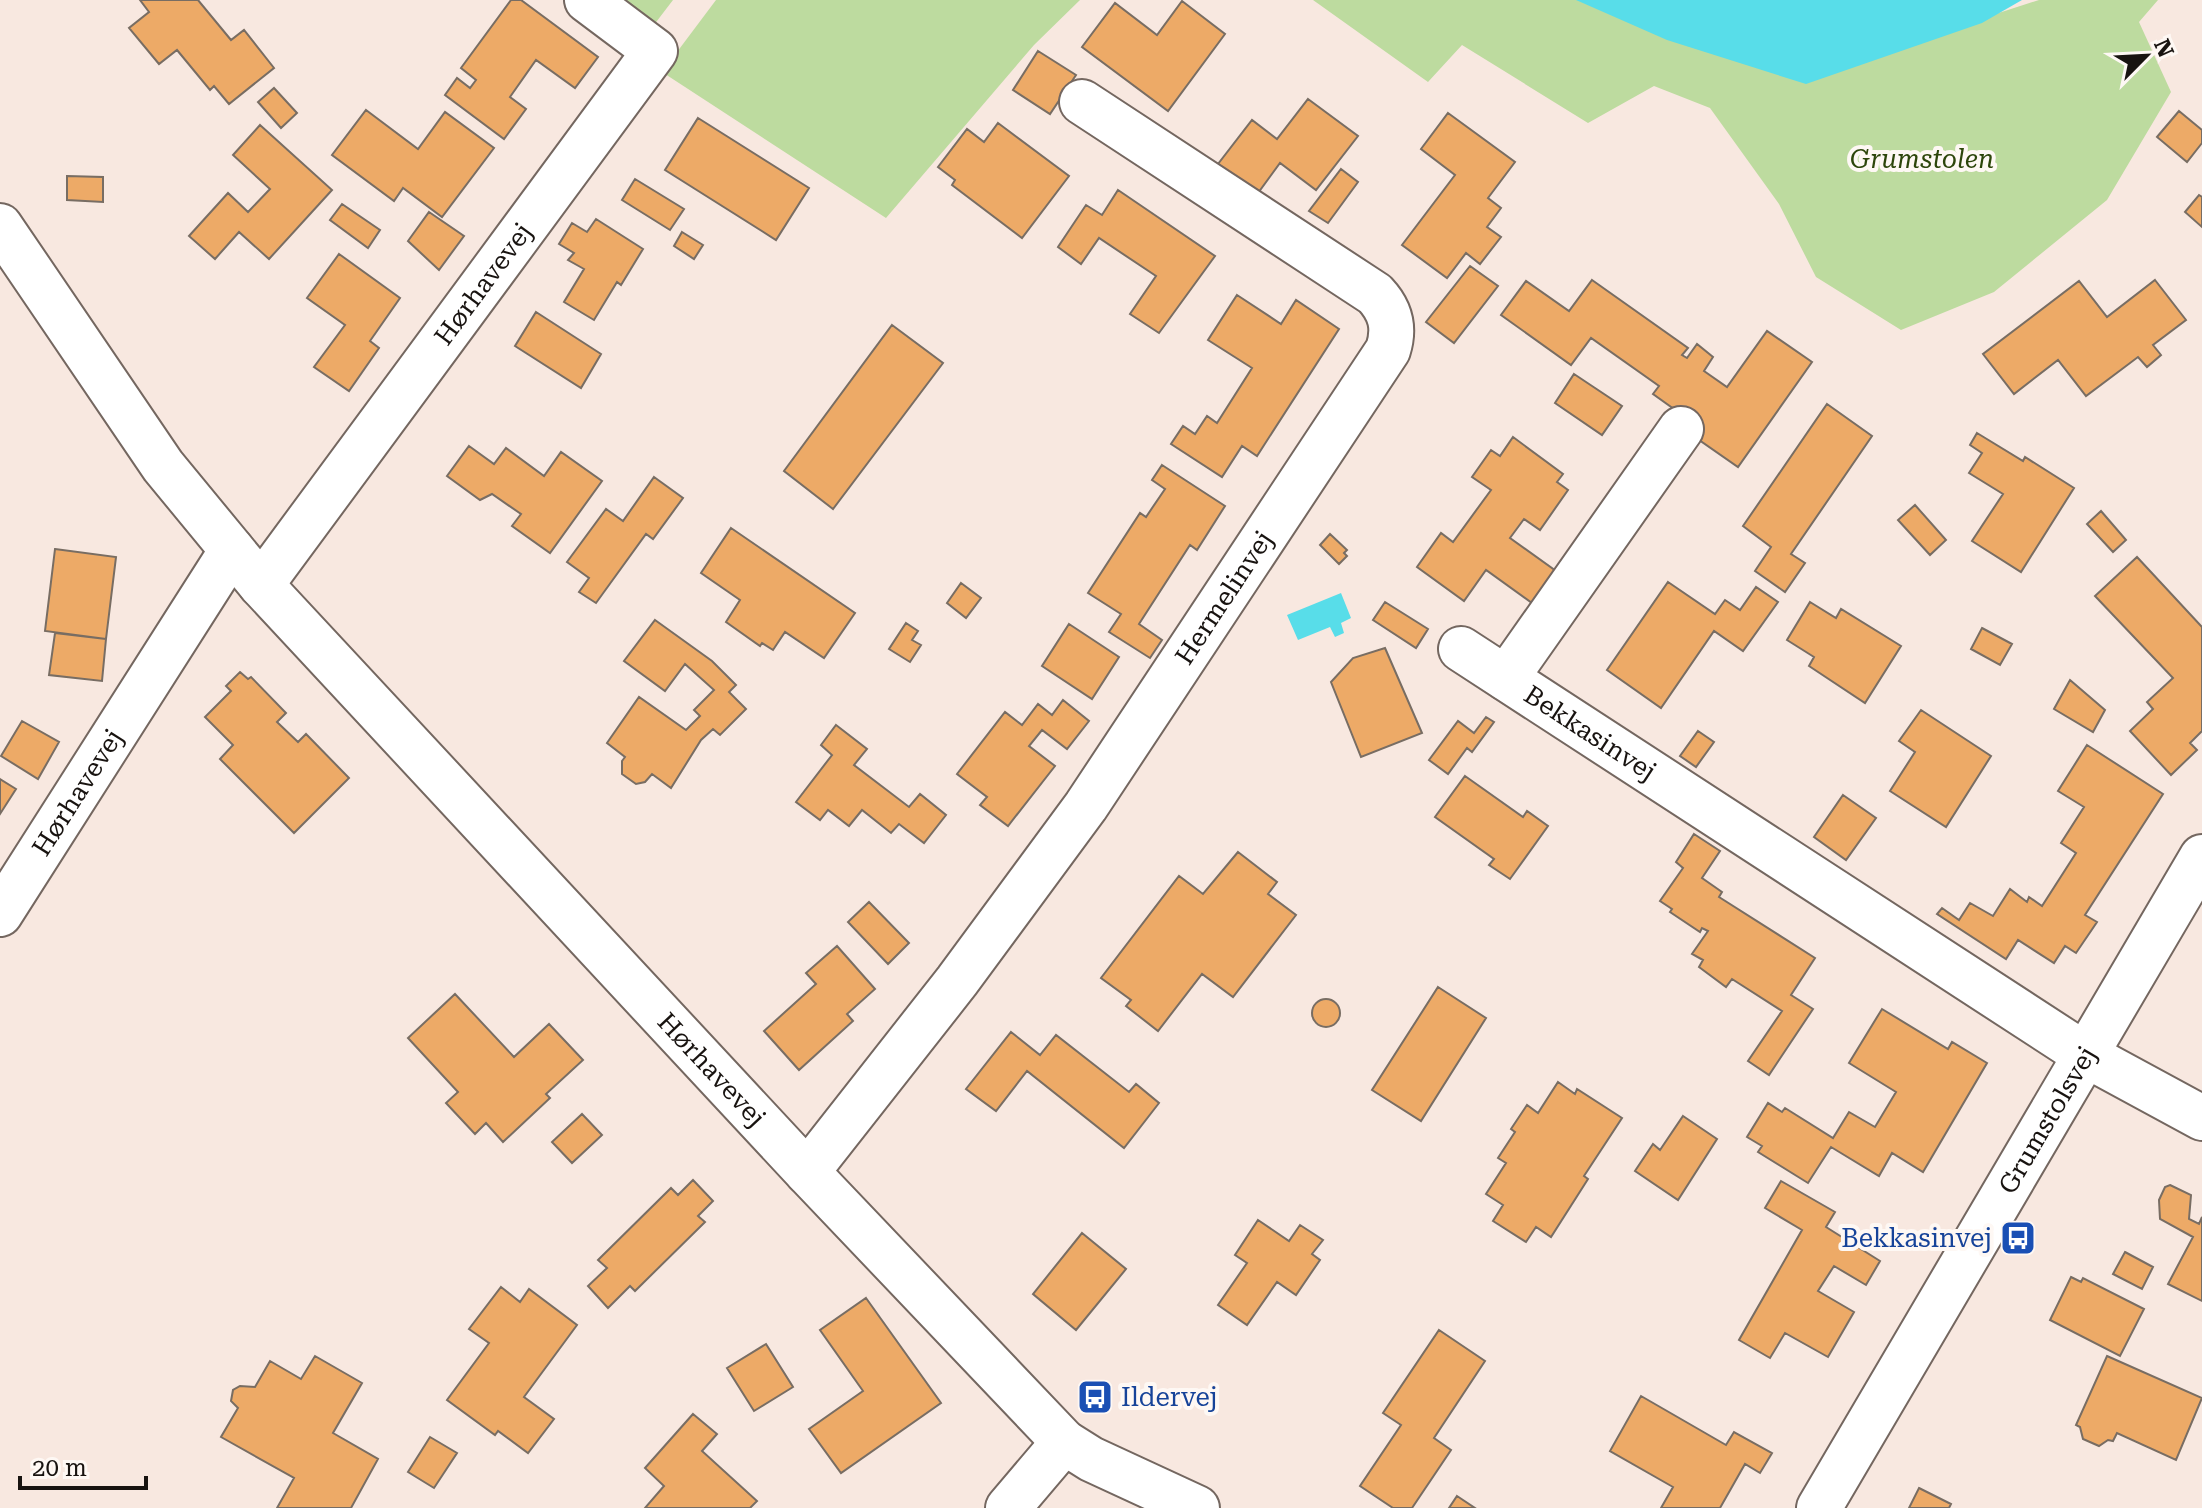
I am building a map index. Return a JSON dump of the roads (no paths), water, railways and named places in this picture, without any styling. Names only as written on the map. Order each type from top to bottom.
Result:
[{"type":"street","name":"Hørhavevej","points":[[261,585],[655,51],[587,0]]},
{"type":"street","name":"Hermelinvej","points":[[807,1172],[957,981],[1086,806],[1388,350],[1393,335],[1385,305],[1375,294],[1082,102]]},
{"type":"street","name":"Hørhavevej","points":[[0,226],[163,466],[261,585],[807,1172],[1064,1442],[1091,1459],[1197,1508]]},
{"type":"street","name":"Bekkasinvej","points":[[1506,678],[1681,429]]},
{"type":"street","name":"Hørhavevej","points":[[0,914],[232,550]]},
{"type":"street","name":"Bekkasinvej","points":[[1461,649],[2084,1054],[2202,1118]]},
{"type":"street","name":"Grumstolsvej","points":[[1819,1508],[2202,857]]},
{"type":"street","points":[[1008,1508],[1064,1442]]},
{"type":"water","points":[[1576,0],[2022,0],[1982,23],[1806,84],[1667,40]]},
{"type":"water","points":[[1341,593],[1351,618],[1341,623],[1344,633],[1335,637],[1330,627],[1298,640],[1287,615]]},
{"type":"place","name":"Bekkasinvej","points":[[2018,1238]]},
{"type":"place","name":"Ildervej","points":[[1095,1397]]},
{"type":"park label","name":"Grumstolen","points":[[1922,159]]}]
